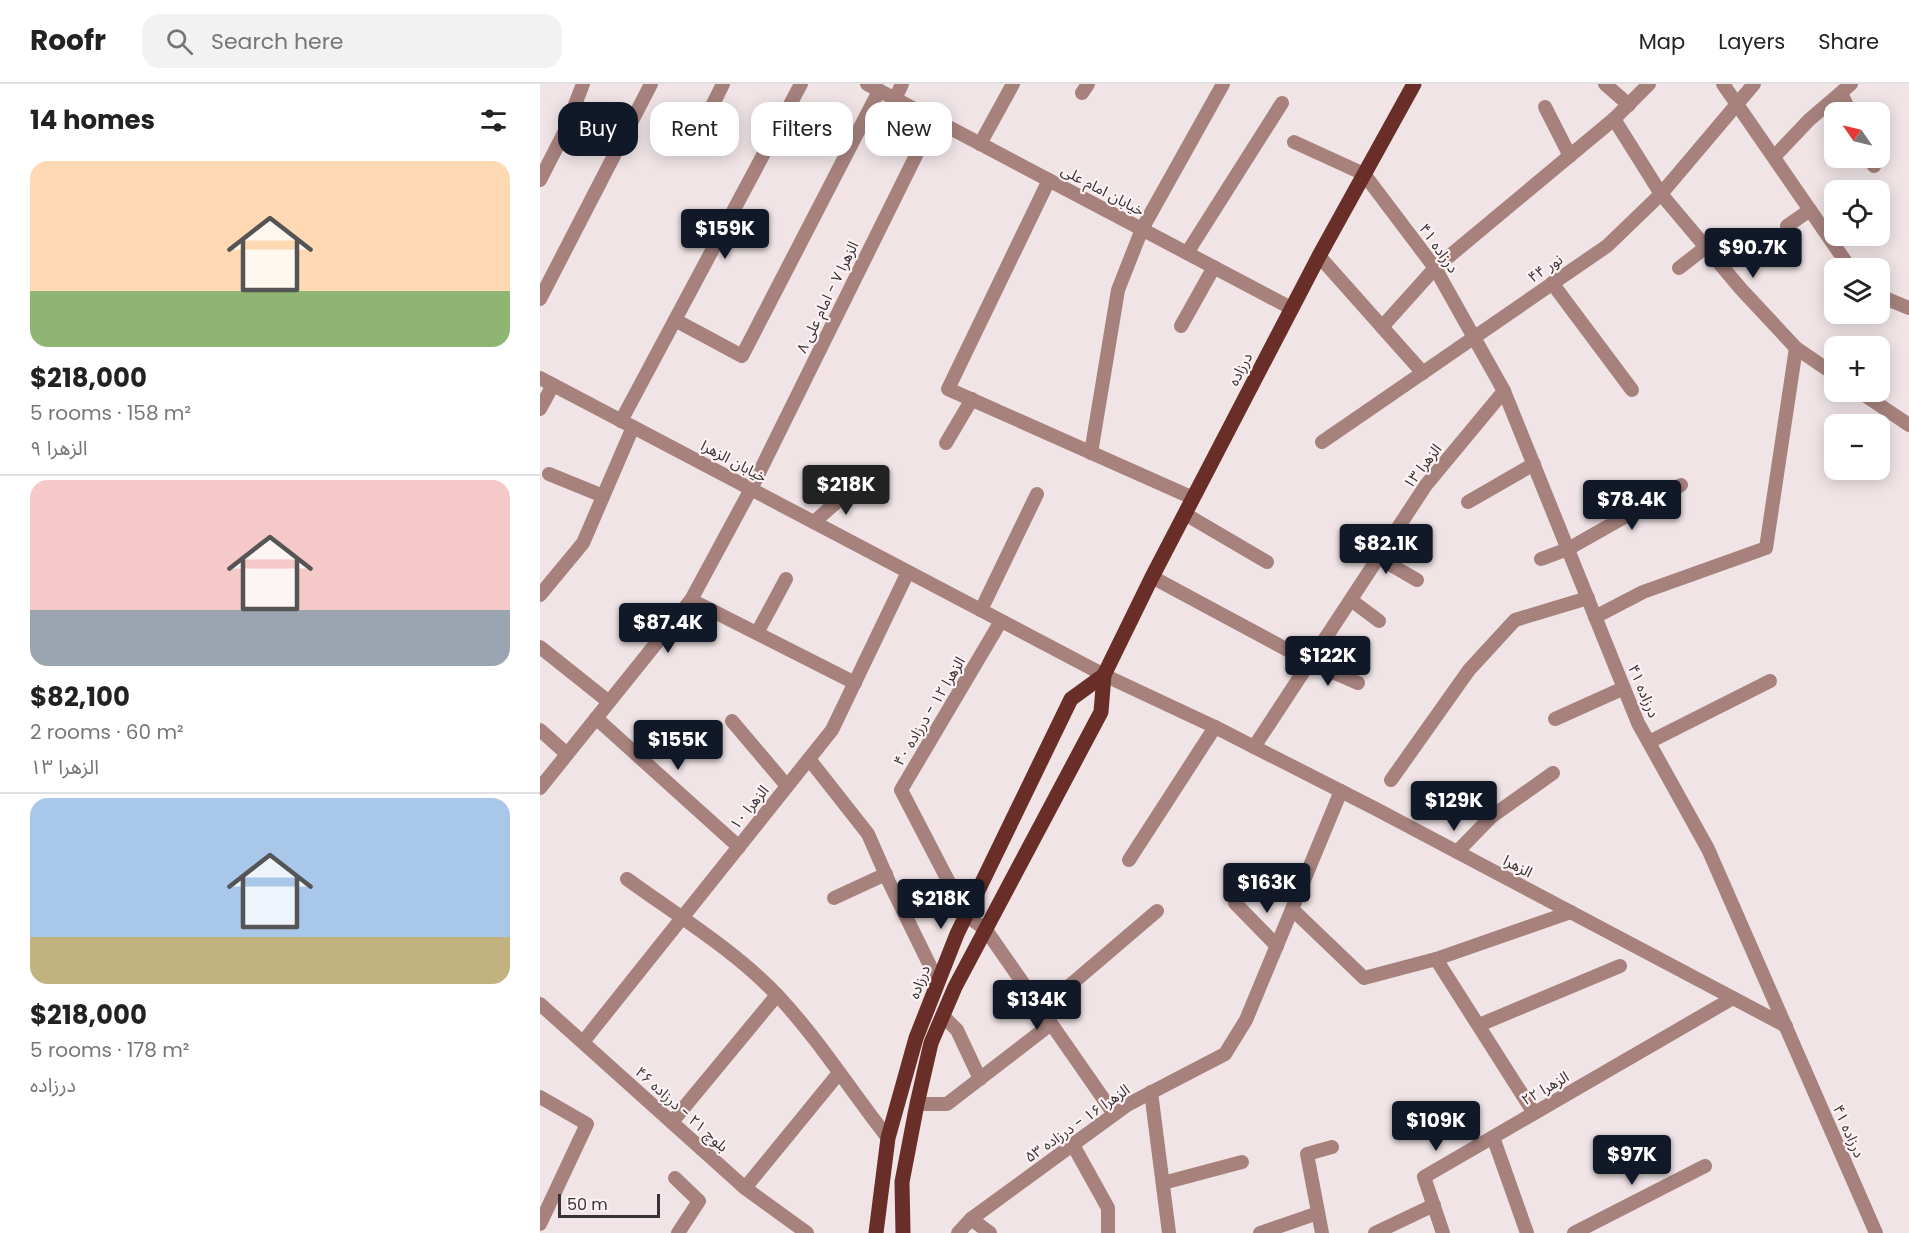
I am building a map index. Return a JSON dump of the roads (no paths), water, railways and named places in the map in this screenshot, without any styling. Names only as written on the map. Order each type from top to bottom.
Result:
[{"type":"main road","name":"درزاده","points":[[903,1233],[902,1182],[917,1104],[931,1043],[955,987],[1101,712],[1104,675],[1152,577],[1319,256],[1414,84]]},
{"type":"main road","name":"درزاده","points":[[876,1233],[888,1138],[916,1038],[938,982],[966,915],[1071,699],[1104,675]]},
{"type":"street","points":[[540,180],[564,134],[583,84]]},
{"type":"street","points":[[540,299],[651,84]]},
{"type":"street","points":[[714,102],[723,84]]},
{"type":"street","points":[[540,595],[583,543],[603,496],[627,424],[675,320],[801,84]]},
{"type":"street","points":[[895,99],[902,84]]},
{"type":"street","points":[[980,144],[1013,84]]},
{"type":"street","points":[[1091,453],[1118,290],[1142,230],[1223,84]]},
{"type":"street","points":[[1605,84],[1629,105]]},
{"type":"street","points":[[1382,327],[1435,268],[1614,119],[1649,84]]},
{"type":"street","points":[[1723,84],[1843,258]]},
{"type":"street","name":"نور ۴۴","points":[[1322,442],[1607,246],[1661,194],[1754,84]]},
{"type":"street","points":[[675,320],[741,356],[873,87]]},
{"type":"street","name":"خیابان امام علی","points":[[873,87],[901,102]]},
{"type":"street","points":[[1774,157],[1809,120],[1846,88]]},
{"type":"street","points":[[1187,254],[1282,103]]},
{"type":"street","points":[[1545,107],[1570,156]]},
{"type":"street","points":[[1614,119],[1661,194],[1796,348],[1824,367]]},
{"type":"street","name":"خیابان امام علی","points":[[952,129],[1291,309]]},
{"type":"street","points":[[1294,142],[1364,174]]},
{"type":"street","name":"الزهرا ۷ - امام علی ۸","points":[[540,788],[692,600],[751,489],[916,156]]},
{"type":"street","name":"درزاده ۴۱","points":[[1364,174],[1435,268],[1504,392],[1638,723],[1708,849],[1876,1233]]},
{"type":"street","points":[[1049,180],[948,389],[1193,498]]},
{"type":"street","points":[[1787,226],[1810,210]]},
{"type":"street","points":[[1678,268],[1706,247]]},
{"type":"street","points":[[1319,256],[1423,373]]},
{"type":"street","points":[[1181,326],[1214,267]]},
{"type":"street","points":[[1552,283],[1632,390]]},
{"type":"street","points":[[1890,300],[1909,308]]},
{"type":"street","points":[[1596,617],[1643,592],[1766,548],[1796,348]]},
{"type":"street","name":"خیابان الزهرا","points":[[540,378],[1104,675]]},
{"type":"street","points":[[540,409],[553,385]]},
{"type":"street","name":"الزهرا ۱۳","points":[[1254,747],[1426,485],[1504,392]]},
{"type":"street","points":[[946,442],[972,399]]},
{"type":"street","points":[[1875,402],[1909,425]]},
{"type":"street","points":[[1468,502],[1534,464]]},
{"type":"street","points":[[549,474],[603,496]]},
{"type":"street","points":[[814,522],[856,485]]},
{"type":"street","points":[[1541,559],[1568,549],[1681,485]]},
{"type":"street","points":[[981,610],[1037,494]]},
{"type":"street","points":[[1185,514],[1267,562]]},
{"type":"street","points":[[1379,558],[1417,580]]},
{"type":"street","name":"الزهرا ۱۰","points":[[583,1042],[832,730],[908,572]]},
{"type":"street","points":[[1152,577],[1310,662],[1358,683]]},
{"type":"street","points":[[758,633],[786,579]]},
{"type":"street","points":[[1391,780],[1469,670],[1515,620],[1588,598]]},
{"type":"street","points":[[692,600],[855,683]]},
{"type":"street","points":[[1351,600],[1379,621]]},
{"type":"street","name":"الزهرا ۱۲ - درزاده ۴۰","points":[[966,915],[901,790],[1001,621]]},
{"type":"street","points":[[540,647],[609,702]]},
{"type":"street","name":"الزهرا","points":[[1104,675],[1215,727],[1341,791],[1786,1026]]},
{"type":"street","points":[[1649,742],[1770,681]]},
{"type":"street","points":[[1555,719],[1624,688]]},
{"type":"street","points":[[596,718],[738,847]]},
{"type":"street","points":[[732,721],[788,786]]},
{"type":"street","points":[[1129,860],[1215,727]]},
{"type":"street","points":[[540,730],[567,754]]},
{"type":"street","points":[[809,759],[868,834],[938,982]]},
{"type":"street","points":[[1457,852],[1491,817],[1553,773]]},
{"type":"street","name":"الزهرا ۱۶ - درزاده ۵۳","points":[[958,1233],[971,1219],[1127,1105],[1225,1054],[1246,1020],[1341,791]]},
{"type":"street","points":[[834,898],[885,874]]},
{"type":"street","points":[[627,879],[719,945],[777,995],[808,1030],[888,1138]]},
{"type":"street","points":[[1235,903],[1276,946]]},
{"type":"street","points":[[1292,909],[1364,978],[1436,958],[1571,912]]},
{"type":"street","points":[[1041,1010],[1157,911]]},
{"type":"street","points":[[966,915],[986,930],[1114,1114]]},
{"type":"street","points":[[1436,958],[1534,1113]]},
{"type":"street","points":[[1479,1025],[1620,966]]},
{"type":"street","points":[[672,1122],[777,995]]},
{"type":"street","name":"الزهرا ۲۲","points":[[1443,1233],[1424,1177],[1733,998]]},
{"type":"street","name":"بلوچ ۲۱ - درزاده ۴۶","points":[[540,1004],[745,1188],[807,1233]]},
{"type":"street","points":[[943,1016],[957,1030],[980,1079]]},
{"type":"street","points":[[917,1104],[947,1104],[1051,1024]]},
{"type":"street","points":[[745,1188],[839,1073]]},
{"type":"street","points":[[1151,1092],[1169,1233]]},
{"type":"street","points":[[540,1097],[587,1124],[540,1226],[550,1233]]},
{"type":"street","points":[[1493,1137],[1527,1233]]},
{"type":"street","points":[[1073,1144],[1108,1208],[1108,1233]]},
{"type":"street","points":[[1322,1233],[1307,1154],[1332,1147]]},
{"type":"street","points":[[1163,1183],[1242,1162]]},
{"type":"street","points":[[1574,1233],[1705,1166]]},
{"type":"street","points":[[675,1178],[699,1201],[678,1233]]},
{"type":"street","points":[[1375,1233],[1434,1205]]},
{"type":"street","points":[[1260,1233],[1318,1213]]},
{"type":"street","points":[[971,1219],[990,1233]]}]
